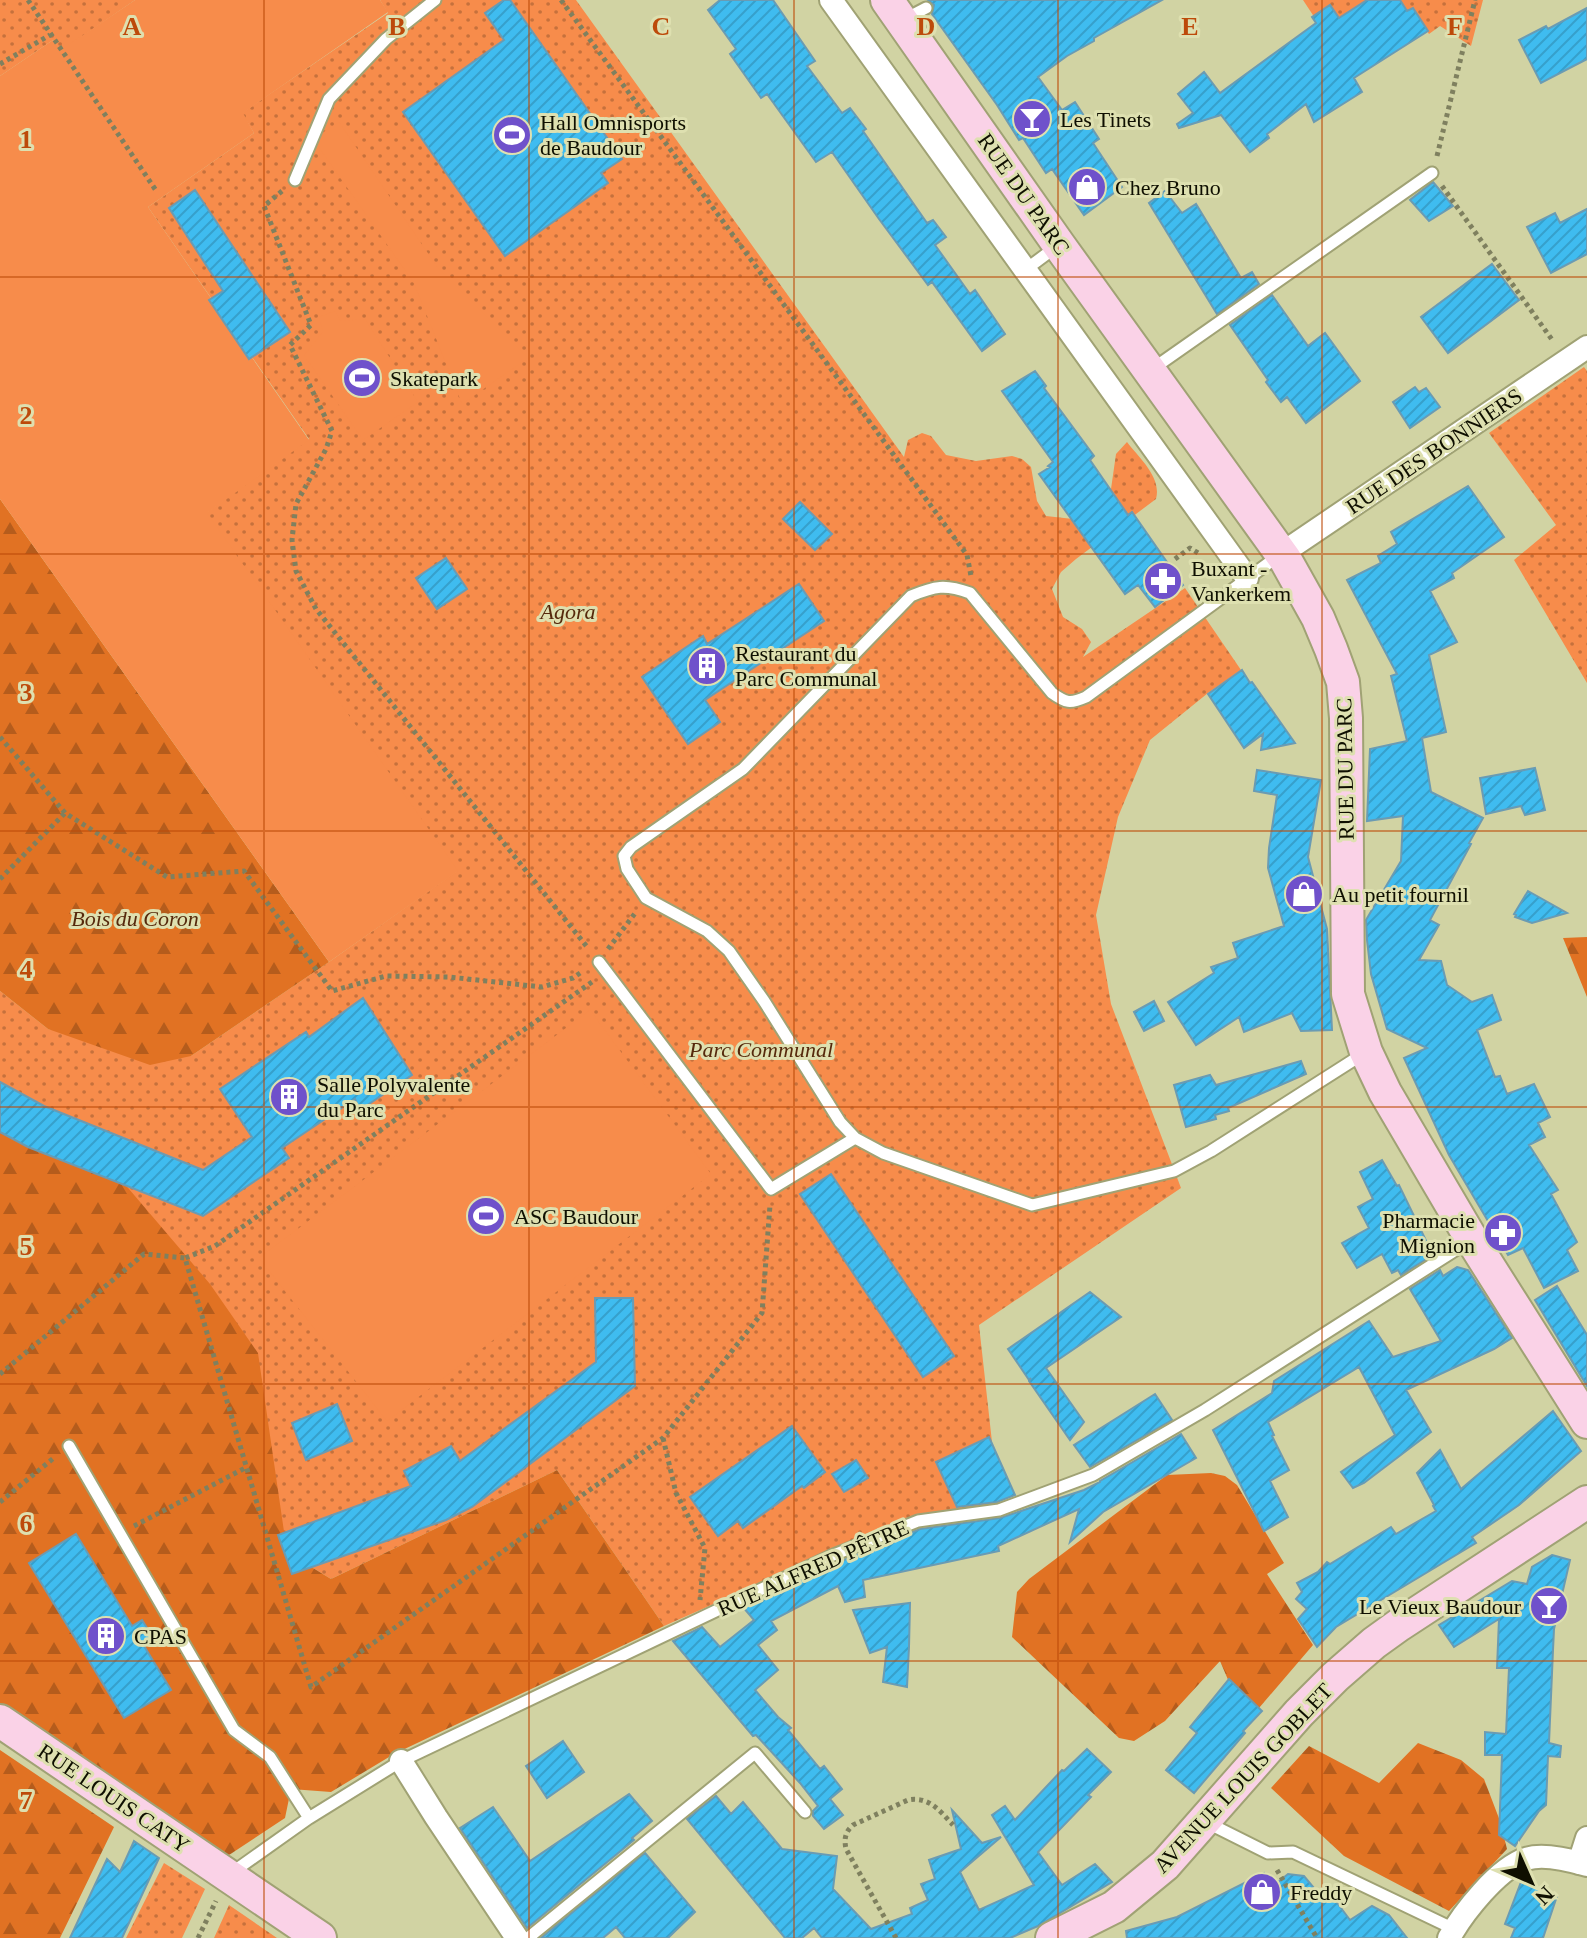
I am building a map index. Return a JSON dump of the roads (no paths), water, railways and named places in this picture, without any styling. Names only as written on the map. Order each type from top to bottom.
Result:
[{"type":"street","name":"RUE DU PARC","points":[[831,0],[1247,578]]},
{"type":"street","name":"RUE DU PARC","points":[[905,10],[1059,245],[1281,554],[1318,618],[1343,682],[1346,718],[1348,994],[1366,1052],[1392,1104],[1472,1240],[1587,1422]]},
{"type":"street","name":"RUE DES BONNIERS","points":[[1281,554],[1587,347]]},
{"type":"street","name":"AVENUE LOUIS GOBLET","points":[[1052,1938],[1114,1907],[1165,1865],[1299,1713],[1374,1643],[1587,1502]]},
{"type":"street","name":"RUE LOUIS CATY","points":[[0,1721],[320,1938]]},
{"type":"street","points":[[401,1761],[517,1938]]},
{"type":"street","points":[[1452,1934],[1482,1892],[1511,1867],[1527,1858],[1560,1858],[1583,1864],[1587,1838]]},
{"type":"lane","points":[[295,180],[329,99],[386,39],[435,0]]},
{"type":"lane","points":[[1149,371],[1432,173]]},
{"type":"lane","points":[[1025,270],[1059,245]]},
{"type":"lane","points":[[1281,554],[1086,697],[1074,702],[1064,702],[1052,693],[970,593],[952,586],[931,587],[911,596],[743,769],[631,847],[624,856],[627,869],[646,898],[707,931],[729,951],[840,1122],[855,1138],[883,1153],[1032,1205],[1174,1171],[1211,1151],[1366,1052]]},
{"type":"lane","points":[[602,967],[771,1189],[855,1138]]},
{"type":"lane","name":"RUE ALFRED PÊTRE","points":[[228,1875],[309,1818],[401,1761],[831,1556],[918,1521],[999,1510],[1093,1475],[1205,1410],[1472,1240]]},
{"type":"lane","points":[[69,1446],[234,1730],[270,1757],[309,1818]]},
{"type":"lane","points":[[528,1938],[755,1753],[805,1812]]},
{"type":"lane","points":[[1206,1821],[1268,1853],[1293,1852],[1452,1934]]},
{"type":"place","name":"Les Tinets","points":[[1032,119]]},
{"type":"place","name":"Hall Omnisports de Baudour","points":[[512,135]]},
{"type":"place","name":"Chez Bruno","points":[[1087,187]]},
{"type":"place","name":"Skatepark","points":[[362,378]]},
{"type":"place","name":"Buxant - Vankerkem","points":[[1163,581]]},
{"type":"place","name":"Restaurant du Parc Communal","points":[[707,666]]},
{"type":"place","name":"Au petit fournil","points":[[1304,894]]},
{"type":"place","name":"Salle Polyvalente du Parc","points":[[289,1097]]},
{"type":"place","name":"ASC Baudour","points":[[486,1216]]},
{"type":"place","name":"Pharmacie Mignion","points":[[1503,1233]]},
{"type":"place","name":"Le Vieux Baudour","points":[[1549,1606]]},
{"type":"place","name":"CPAS","points":[[106,1636]]},
{"type":"place","name":"Freddy","points":[[1262,1892]]},
{"type":"park label","name":"Agora","points":[[568,611]]},
{"type":"park label","name":"Bois du Coron","points":[[135,918]]},
{"type":"park label","name":"Parc Communal","points":[[761,1049]]}]
